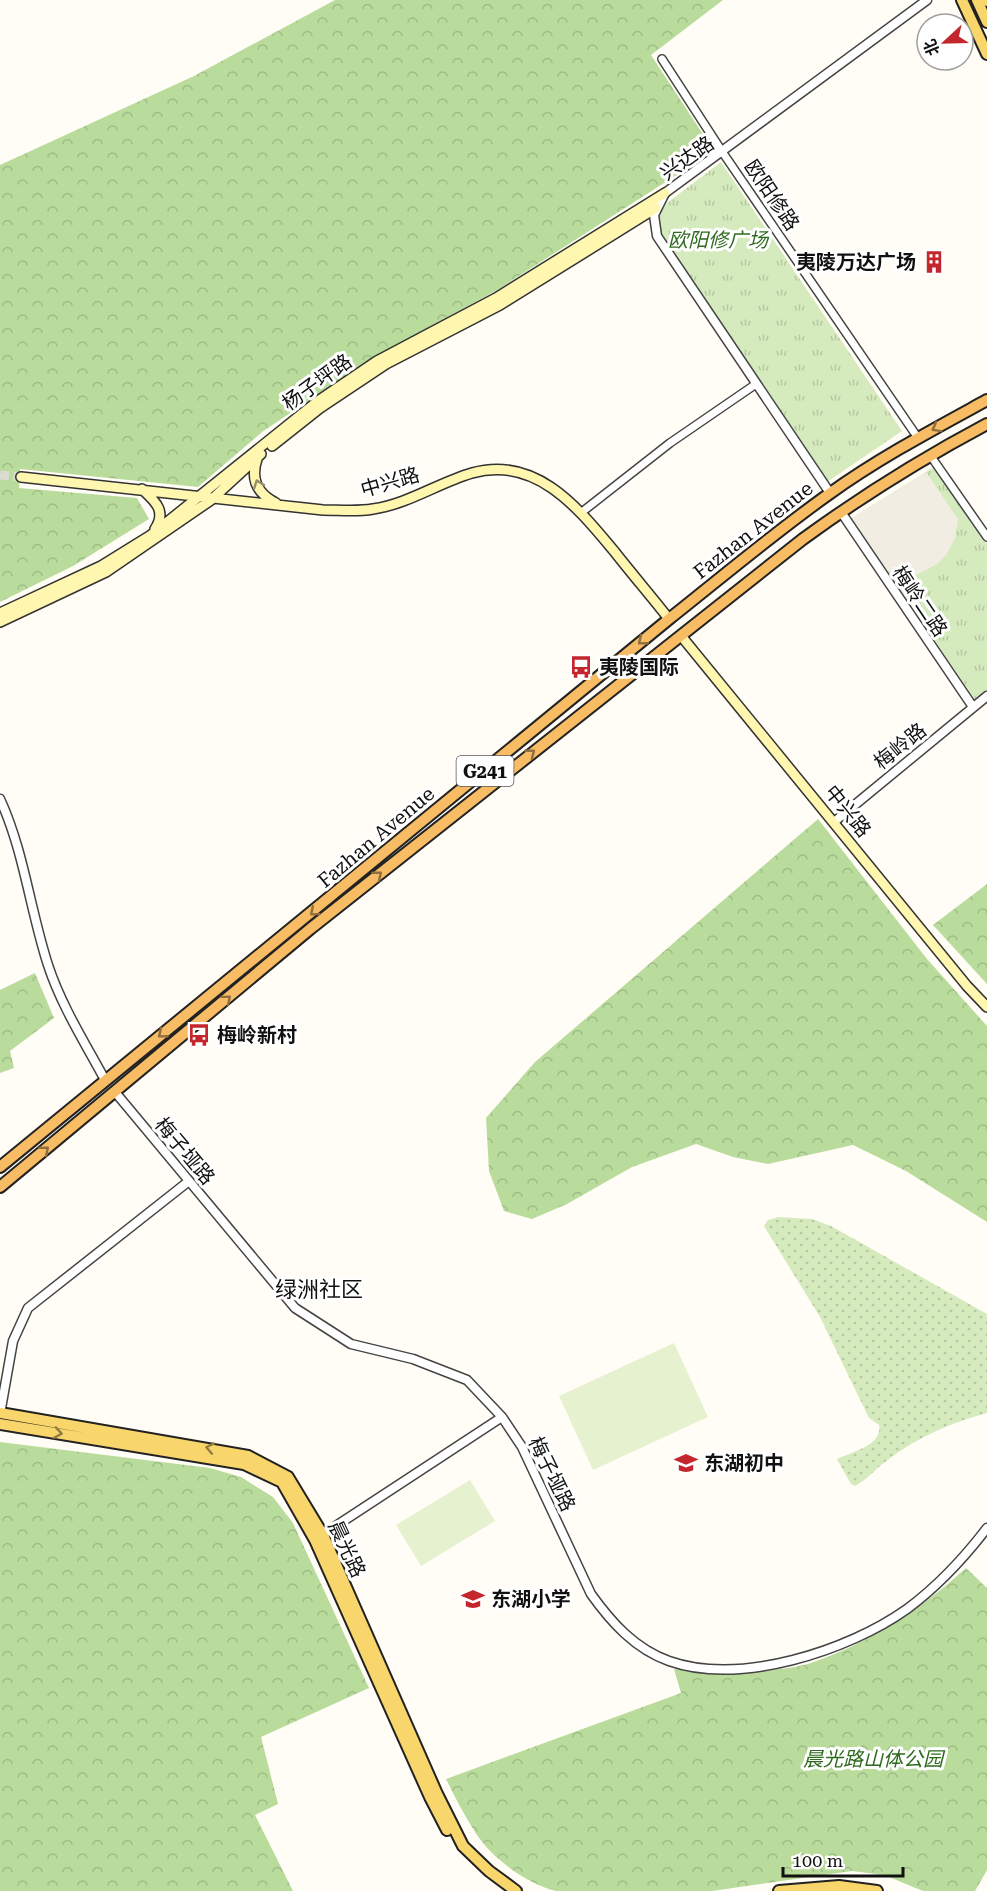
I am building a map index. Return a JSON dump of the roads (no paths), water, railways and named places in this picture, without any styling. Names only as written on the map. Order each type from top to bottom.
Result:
[{"type":"highway","name":"Fazhan Avenue","points":[[0,1167],[272,947],[669,619],[830,493],[918,438],[987,400]]},
{"type":"highway","name":"Fazhan Avenue","points":[[0,1187],[310,929],[528,755],[841,512],[930,454],[987,424]]},
{"type":"main road","points":[[962,0],[987,54]]},
{"type":"main road","points":[[970,0],[987,37]]},
{"type":"main road","points":[[977,0],[987,22]]},
{"type":"main road","name":"杨子坪路","points":[[255,455],[318,401],[377,361],[496,298],[665,194]]},
{"type":"main road","name":"杨子坪路","points":[[0,613],[100,566],[151,535],[255,455],[386,364],[500,305],[656,208]]},
{"type":"main road","points":[[0,622],[106,572],[212,500],[255,455]]},
{"type":"main road","points":[[255,455],[256,487],[268,499],[282,507]]},
{"type":"main road","name":"中兴路","points":[[21,477],[142,489],[212,500],[323,510],[373,509],[405,500],[472,473],[496,470],[517,472],[549,484],[582,512],[669,619]]},
{"type":"main road","points":[[142,489],[160,508],[158,523],[151,535]]},
{"type":"main road","name":"中兴路","points":[[682,637],[967,986],[987,1007]]},
{"type":"main road","name":"晨光路","points":[[0,1413],[248,1455],[288,1478],[319,1538],[437,1794],[464,1846],[489,1871],[516,1891]]},
{"type":"main road","name":"晨光路","points":[[0,1424],[244,1464],[282,1482],[319,1538],[425,1786],[457,1848],[503,1891]]},
{"type":"main road","points":[[779,1891],[839,1886],[877,1891]]},
{"type":"street","name":"兴达路","points":[[830,493],[657,236],[653,225],[656,208],[665,194],[927,0]]},
{"type":"street","name":"欧阳修路","points":[[662,59],[723,153],[918,438]]},
{"type":"street","points":[[582,512],[670,443],[756,384]]},
{"type":"street","points":[[930,454],[987,537]]},
{"type":"street","name":"梅岭二路","points":[[841,512],[973,707]]},
{"type":"street","name":"梅岭路","points":[[834,822],[987,696]]},
{"type":"street","points":[[0,799],[14,828],[31,906],[49,968],[105,1080]]},
{"type":"street","name":"梅子垭路","points":[[115,1092],[295,1308],[351,1344],[413,1359],[467,1380],[502,1417],[522,1447],[591,1594],[604,1612],[634,1642],[667,1660],[682,1665],[722,1668],[776,1664],[840,1645],[875,1629],[907,1609],[953,1569],[987,1528]]},
{"type":"street","points":[[0,1413],[13,1341],[28,1308],[189,1181]]},
{"type":"street","points":[[319,1538],[502,1417]]},
{"type":"tunnel","points":[[0,475],[21,477]]},
{"type":"place","name":"夷陵万达广场","points":[[934,262]]},
{"type":"place","name":"夷陵国际","points":[[581,667]]},
{"type":"place","name":"梅岭新村","points":[[199,1035]]},
{"type":"place","name":"东湖初中","points":[[686,1463]]},
{"type":"place","name":"东湖小学","points":[[473,1599]]},
{"type":"district","name":"绿洲社区","points":[[319,1289]]},
{"type":"park label","name":"欧阳修广场","points":[[718,240]]},
{"type":"park label","name":"晨光路山体公园","points":[[873,1759]]}]
